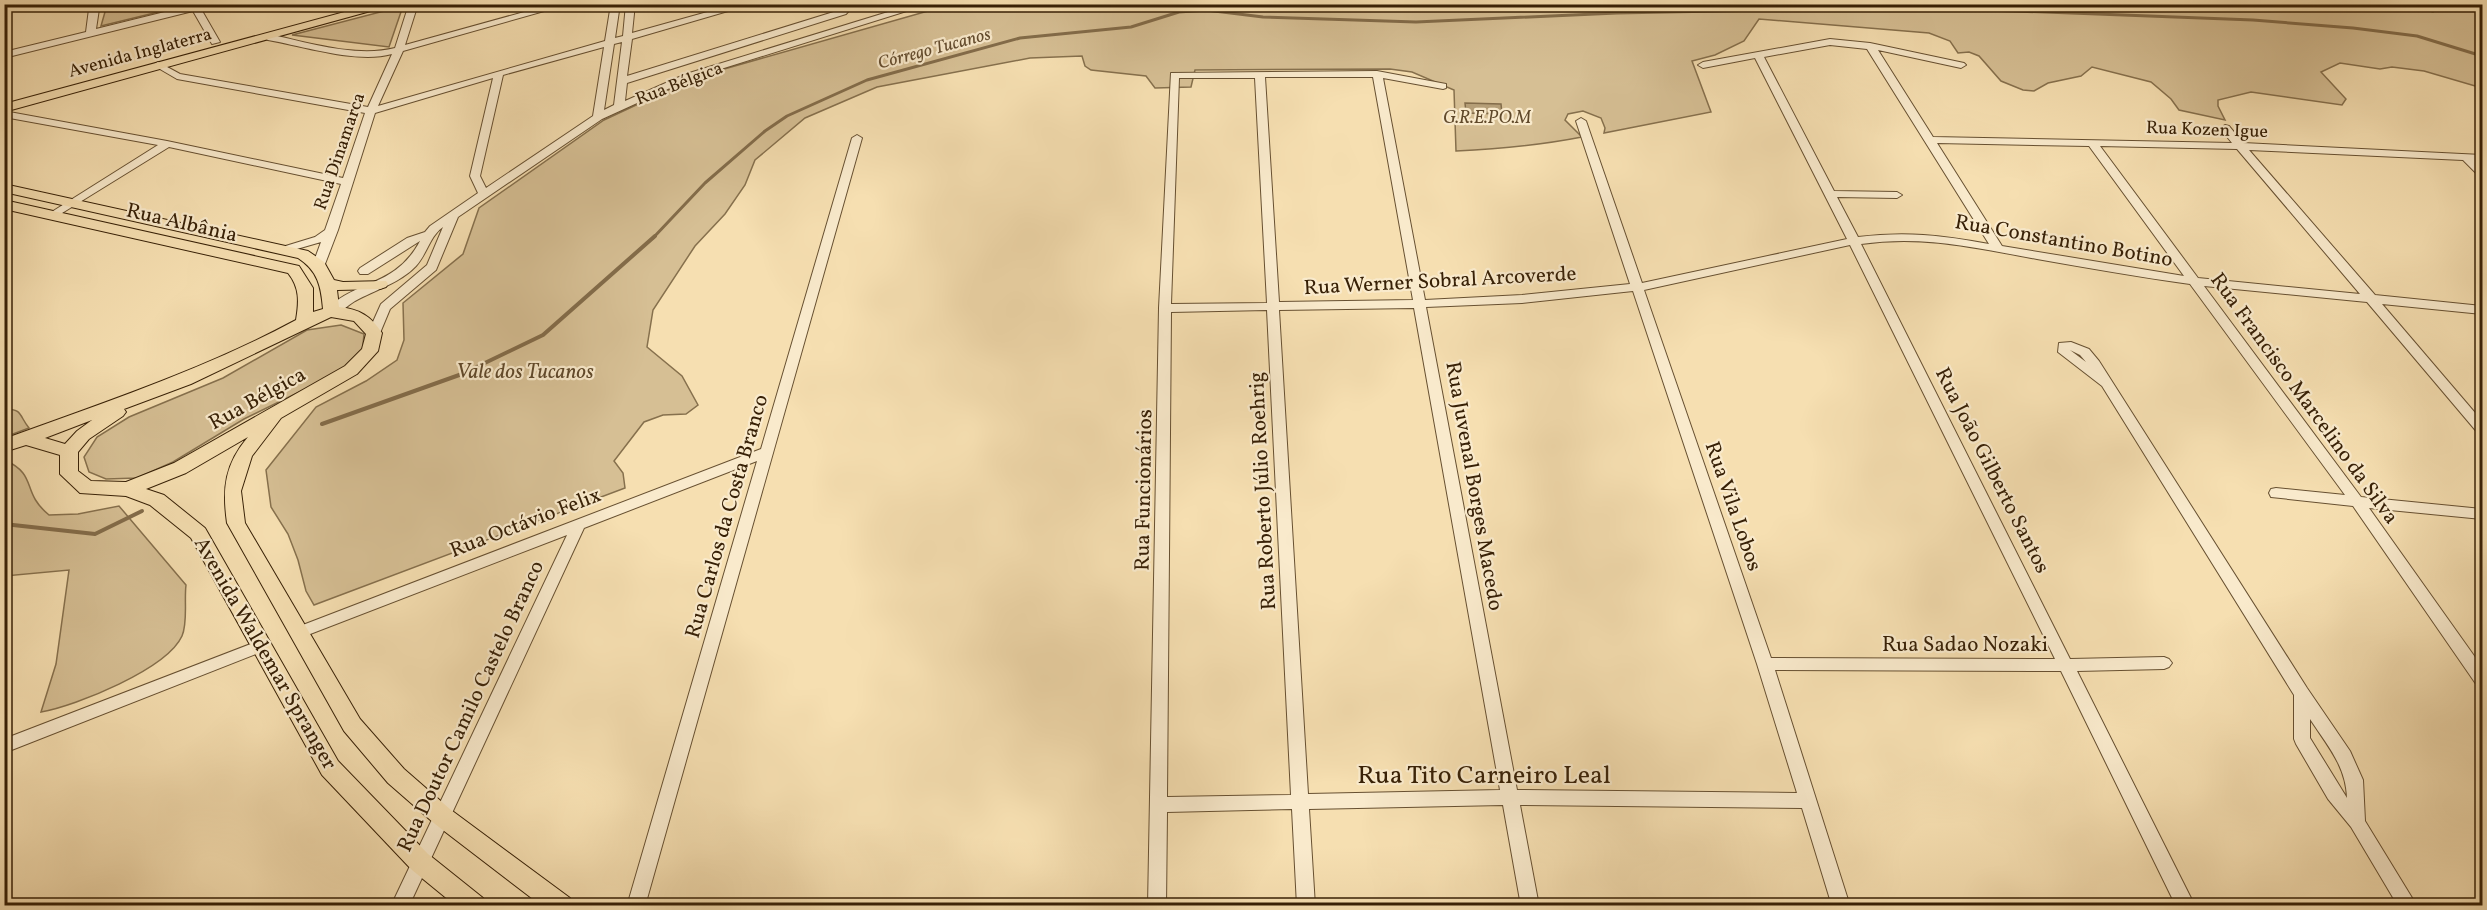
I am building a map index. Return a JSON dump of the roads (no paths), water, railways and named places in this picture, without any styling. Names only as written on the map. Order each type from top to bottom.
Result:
[{"type":"main road","name":"Avenida Inglaterra","points":[[4,108],[158,66],[358,4]]},
{"type":"main road","name":"Avenida Inglaterra","points":[[4,99],[268,37],[390,4]]},
{"type":"main road","name":"Rua Albânia","points":[[4,188],[303,254],[320,264]]},
{"type":"main road","name":"Rua Albânia","points":[[4,204],[293,269],[303,280],[308,292],[304,322]]},
{"type":"main road","points":[[320,264],[328,283],[331,312],[360,317],[374,333]]},
{"type":"main road","points":[[328,283],[343,287],[380,284]]},
{"type":"main road","name":"Rua Bélgica","points":[[4,446],[156,392],[255,349],[304,322],[331,312]]},
{"type":"main road","name":"Rua Bélgica","points":[[69,451],[69,474],[87,488],[127,489],[180,468],[281,408],[351,370],[369,351],[374,333]]},
{"type":"main road","points":[[24,438],[69,451],[83,435],[113,414],[156,392]]},
{"type":"main road","name":"Avenida Waldemar Spranger","points":[[281,408],[243,454],[232,491],[236,523],[352,725],[396,776],[443,817],[562,906]]},
{"type":"main road","name":"Avenida Waldemar Spranger","points":[[127,489],[157,500],[198,533],[330,768],[420,862],[475,906]]},
{"type":"street","points":[[91,33],[94,9],[98,4]]},
{"type":"street","points":[[4,55],[210,4]]},
{"type":"street","name":"Rua Dinamarca","points":[[320,264],[371,111],[399,49],[414,4]]},
{"type":"street","points":[[268,37],[366,55],[399,49],[565,4]]},
{"type":"street","points":[[598,117],[615,4]]},
{"type":"street","points":[[619,107],[631,4]]},
{"type":"street","points":[[158,66],[177,76],[371,111],[748,4]]},
{"type":"street","name":"Rua Bélgica","points":[[331,312],[353,296],[407,269],[416,259],[427,235],[456,212],[598,117],[689,76],[873,15],[925,4]]},
{"type":"street","points":[[196,8],[218,47]]},
{"type":"street","points":[[622,81],[847,8]]},
{"type":"street","points":[[1704,64],[1830,42],[1870,46],[1961,65]]},
{"type":"street","points":[[1870,46],[1998,249]]},
{"type":"street","name":"Rua João Gilberto Santos","points":[[1758,55],[1854,241],[2186,906]]},
{"type":"street","points":[[484,194],[475,176],[499,73]]},
{"type":"street","points":[[1260,74],[1377,74],[1443,86]]},
{"type":"street","name":"Rua Funcionários","points":[[1157,906],[1161,805],[1166,308],[1174,75],[1260,74]]},
{"type":"street","name":"Rua Roberto Júlio Roehrig","points":[[1260,74],[1306,906]]},
{"type":"street","name":"Rua Juvenal Borges Macedo","points":[[1377,74],[1530,906]]},
{"type":"street","points":[[4,114],[167,144],[349,182]]},
{"type":"street","name":"Rua Vila Lobos","points":[[1581,121],[1765,664],[1841,906]]},
{"type":"street","points":[[2225,128],[2482,429]]},
{"type":"street","name":"Rua Carlos da Costa Branco","points":[[636,906],[857,138]]},
{"type":"street","name":"Rua Kozen Igue","points":[[1930,140],[2240,146],[2482,158]]},
{"type":"street","name":"Rua Francisco Marcelino da Silva","points":[[2092,143],[2357,501],[2482,680]]},
{"type":"street","points":[[54,215],[167,144]]},
{"type":"street","points":[[2465,156],[2482,173]]},
{"type":"street","points":[[1830,194],[1897,195]]},
{"type":"street","name":"Rua Bélgica","points":[[374,333],[385,307],[432,267],[442,248],[444,233],[456,212]]},
{"type":"street","points":[[283,250],[310,243],[332,230]]},
{"type":"street","points":[[364,271],[411,240],[427,235]]},
{"type":"street","name":"Rua Constantino Botino","points":[[1854,241],[1893,236],[1944,239],[2195,281],[2482,310]]},
{"type":"street","name":"Rua Werner Sobral Arcoverde","points":[[1166,308],[1522,300],[1639,287],[1854,241]]},
{"type":"street","points":[[2107,383],[2064,352],[2064,346],[2072,345],[2081,348],[2094,363],[2107,383],[2301,693],[2331,734],[2355,780],[2357,822]]},
{"type":"street","points":[[2078,364],[2094,363]]},
{"type":"street","name":"Rua Octávio Felix","points":[[300,632],[766,452]]},
{"type":"street","points":[[2276,493],[2482,514]]},
{"type":"street","name":"Rua Doutor Camilo Castelo Branco","points":[[400,906],[579,524]]},
{"type":"street","points":[[4,746],[261,646]]},
{"type":"street","name":"Rua Sadao Nozaki","points":[[1765,664],[2164,663]]},
{"type":"street","points":[[2301,693],[2302,739],[2334,794],[2357,822],[2408,906]]},
{"type":"street","points":[[2303,726],[2315,725],[2331,734]]},
{"type":"street","points":[[2324,776],[2340,783],[2355,780]]},
{"type":"street","name":"Rua Tito Carneiro Leal","points":[[1161,805],[1300,800],[1511,797],[1807,801]]},
{"type":"waterway","name":"Córrego Tucanos","points":[[654,237],[705,183],[765,131],[787,116],[867,80],[1020,38],[1131,27],[1179,12],[1206,10],[1263,17],[1416,22],[1617,13],[1912,7],[2253,20],[2353,28],[2417,36],[2482,56]]},
{"type":"waterway","name":"Córrego Tucanos","points":[[322,424],[462,374],[543,335],[654,237]]},
{"type":"waterway","name":"Córrego Tucanos","points":[[4,524],[95,534],[142,511]]},
{"type":"park label","name":"G.R.E.PO.M","points":[[1487,117]]},
{"type":"park label","name":"Vale dos Tucanos","points":[[525,371]]}]
